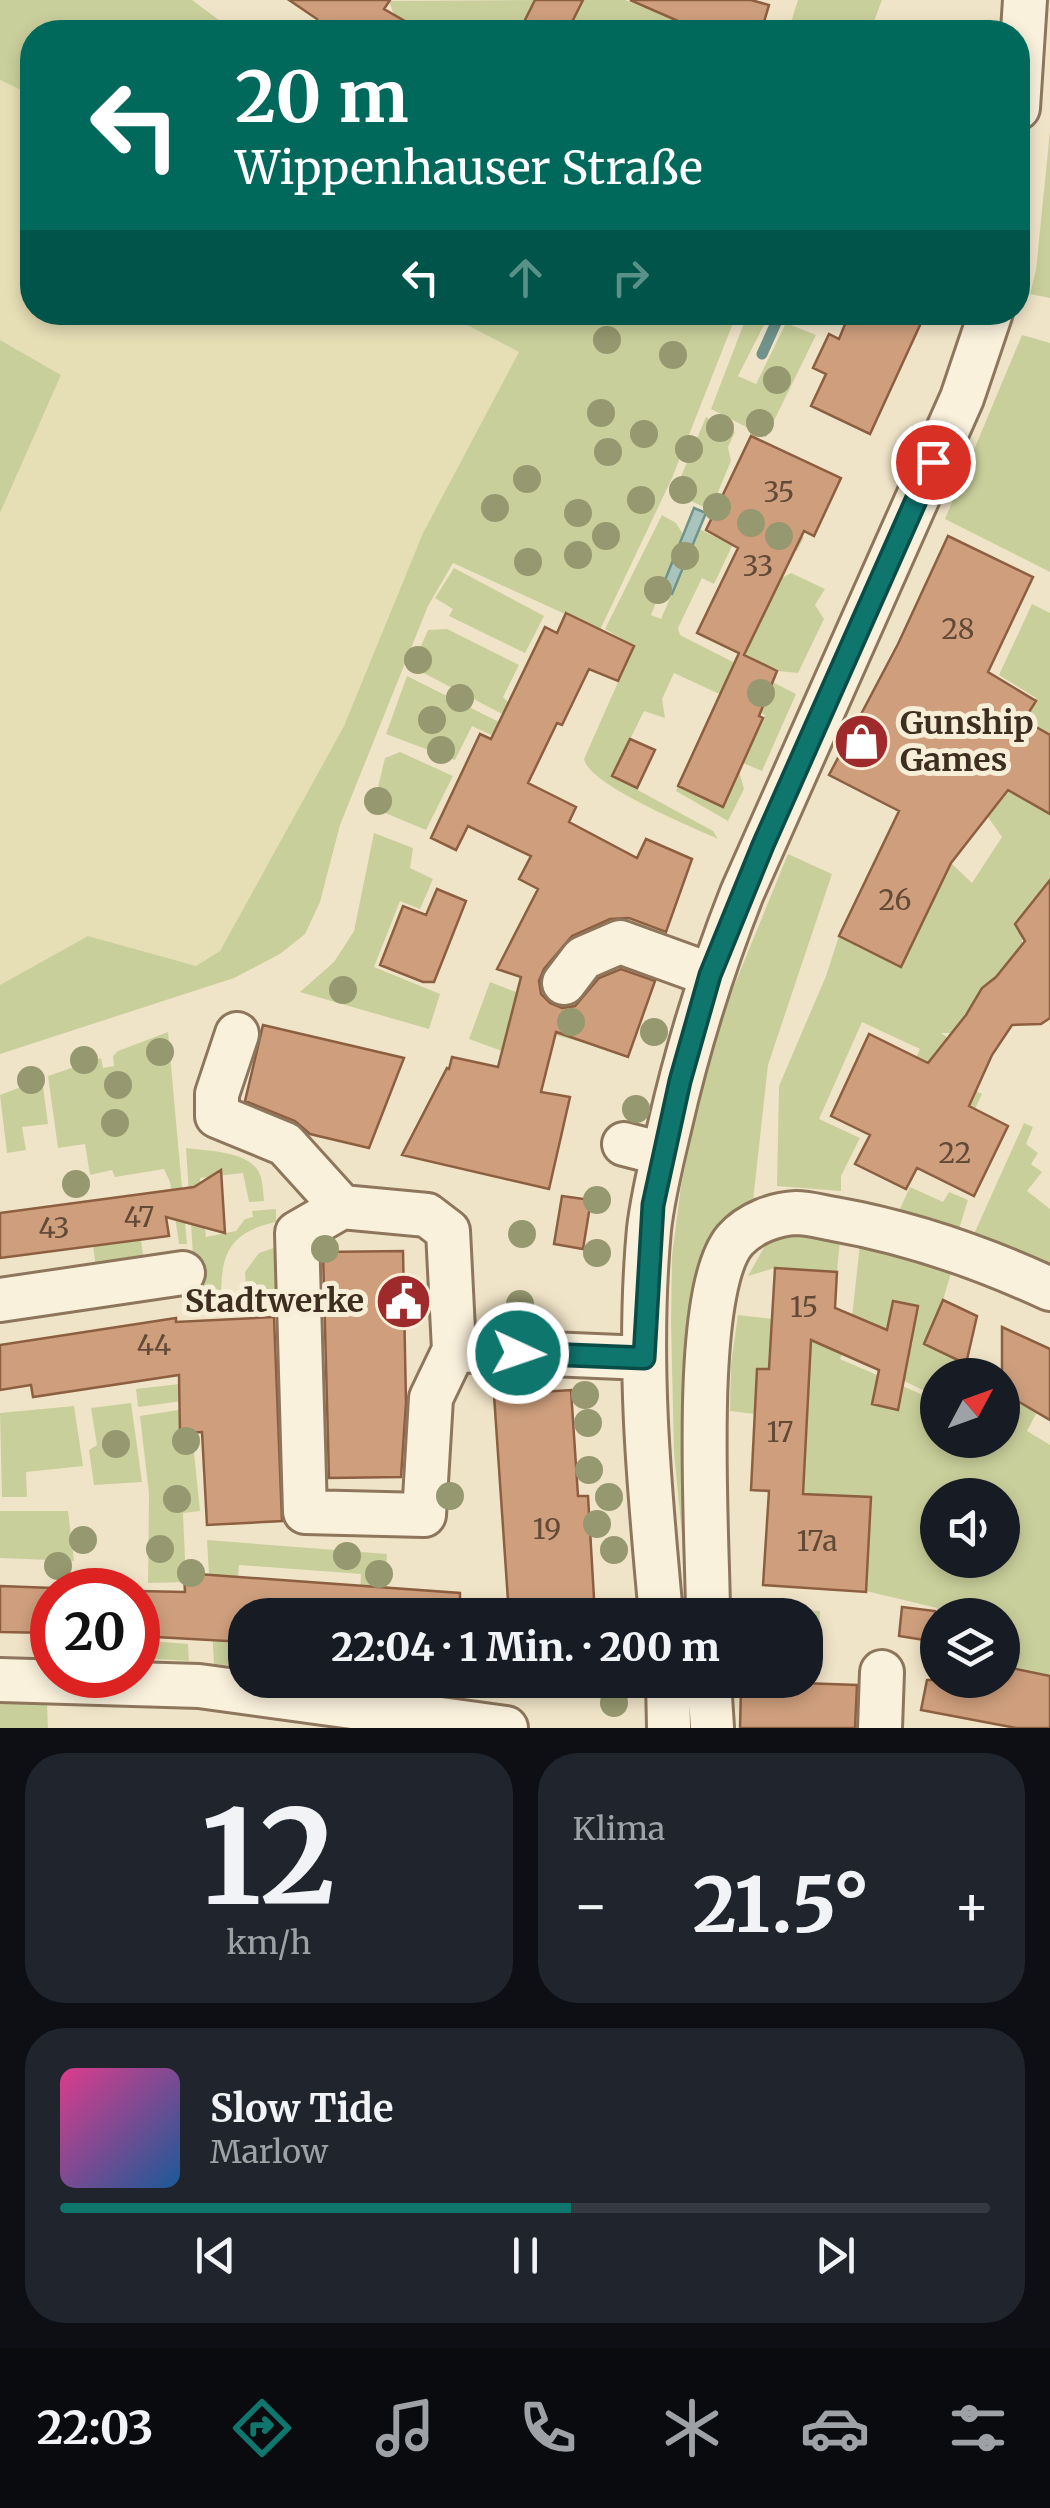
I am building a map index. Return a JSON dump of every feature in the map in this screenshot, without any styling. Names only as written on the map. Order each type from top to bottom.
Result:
[{"type":"street","points":[[659,1598],[645,1447],[649,1228],[643,1149],[763,845],[962,398],[987,325]]},
{"type":"street","points":[[564,983],[582,958],[620,942],[710,975]]},
{"type":"street","points":[[237,1034],[217,1094],[217,1116],[285,1144],[342,1207]]},
{"type":"street","points":[[342,1207],[427,1215],[448,1231],[454,1350],[431,1398],[424,1515],[305,1512],[297,1234],[342,1207]]},
{"type":"street","points":[[708,1598],[706,1358],[718,1276],[735,1240],[763,1220],[798,1213],[858,1223],[1003,1267],[1050,1289]]},
{"type":"street","points":[[0,1300],[183,1273]]},
{"type":"street","points":[[454,1350],[644,1358]]},
{"type":"street","points":[[880,1728],[882,1672]]},
{"type":"street","points":[[0,1680],[199,1686],[506,1728]]},
{"type":"street","points":[[668,1698],[669,1728]]},
{"type":"street","points":[[710,1698],[712,1728]]},
{"type":"shaded area","points":[[0,80],[20,89],[20,325],[467,325],[519,352],[423,533],[344,726],[220,951],[196,966],[88,936],[0,985],[0,513],[61,375],[0,340]]},
{"type":"green space","points":[[0,0],[192,0],[219,20],[20,20],[20,89],[0,80]]},
{"type":"green space","points":[[535,0],[525,20],[403,20],[394,15],[389,1]]},
{"type":"green space","points":[[583,0],[625,0],[675,20],[573,20]]},
{"type":"green space","points":[[798,0],[882,0],[874,20],[792,20]]},
{"type":"green space","points":[[1050,131],[1050,298],[1030,294],[1036,270]]},
{"type":"green space","points":[[467,325],[732,325],[672,478],[600,630],[453,563],[428,606],[340,825],[320,902],[305,934],[280,954],[234,978],[0,1054],[0,985],[88,936],[196,966],[220,951],[344,726],[423,533],[519,352]]},
{"type":"green space","points":[[743,325],[764,325],[738,376],[756,384],[785,325],[816,335],[766,437],[711,409]]},
{"type":"green space","points":[[1022,335],[1050,343],[1050,572],[945,519]]},
{"type":"green space","points":[[0,340],[61,375],[0,513]]},
{"type":"green space","points":[[706,417],[735,432],[728,447],[731,461],[716,497],[804,537],[797,551],[674,493]]},
{"type":"green space","points":[[662,515],[676,523],[683,534],[651,615],[661,619],[699,529],[728,543],[732,546],[714,584],[702,578],[678,628],[680,635],[796,694],[762,771],[743,763],[765,715],[674,673],[662,699],[665,718],[644,711],[612,776],[713,831],[718,839],[621,792],[603,781],[584,759],[634,646],[605,629]]},
{"type":"green space","points":[[454,568],[544,616],[525,653],[449,616],[453,609],[435,598]]},
{"type":"green space","points":[[791,573],[825,589],[815,605],[824,619],[798,673],[778,671],[744,655],[782,578]]},
{"type":"green space","points":[[1032,604],[1050,613],[1050,735],[1024,720],[1036,698],[999,675]]},
{"type":"green space","points":[[447,629],[519,665],[503,697],[512,706],[508,717],[412,667],[428,630]]},
{"type":"green space","points":[[407,676],[511,728],[504,741],[472,726],[455,760],[386,734]]},
{"type":"green space","points":[[400,752],[453,776],[426,830],[373,808],[385,758]]},
{"type":"green space","points":[[739,771],[744,789],[728,821],[676,791],[678,786],[723,807]]},
{"type":"green space","points":[[992,781],[1050,814],[1050,904],[1022,935],[1022,944],[982,988],[952,1033],[941,1033],[948,1038],[934,1070],[982,1094],[975,1109],[876,1144],[920,1049],[862,1022],[819,1119],[860,1138],[841,1176],[841,1191],[777,1186],[779,1086],[839,936],[902,966],[951,863],[972,883],[1002,837],[988,817],[963,797]]},
{"type":"green space","points":[[374,833],[413,848],[410,868],[433,879],[420,909],[400,901],[374,967],[440,994],[429,1029],[300,992],[334,962],[354,931]]},
{"type":"green space","points":[[788,854],[832,874],[768,1065],[753,1201],[737,1219],[692,1598],[688,1598],[674,1453],[672,1256],[681,1186],[700,1096],[725,1008]]},
{"type":"green space","points":[[490,982],[591,1021],[585,1043],[510,1023],[502,1051],[469,1039]]},
{"type":"green space","points":[[168,1032],[187,1244],[179,1244],[170,1182],[164,1169],[115,1177],[112,1170],[90,1175],[85,1144],[58,1148],[48,1076],[101,1058],[103,1068],[114,1066],[113,1056],[118,1051]]},
{"type":"green space","points":[[42,1079],[48,1124],[22,1127],[26,1150],[7,1153],[0,1095]]},
{"type":"green space","points":[[1024,1123],[1033,1127],[1026,1144],[1038,1153],[1031,1164],[1042,1172],[1027,1191],[1050,1209],[1050,1264],[974,1234]]},
{"type":"green space","points":[[186,1148],[243,1159],[257,1169],[262,1180],[264,1201],[249,1202],[243,1173],[200,1178],[206,1237],[236,1231],[245,1219],[253,1217],[252,1211],[276,1209],[276,1222],[244,1234],[228,1253],[221,1313],[197,1315]]},
{"type":"green space","points":[[910,1187],[943,1202],[949,1192],[968,1200],[959,1229],[899,1211]]},
{"type":"green space","points":[[790,1235],[840,1240],[837,1272],[775,1268],[748,1276],[766,1244]]},
{"type":"green space","points":[[141,1240],[144,1262],[96,1268],[93,1246]]},
{"type":"green space","points":[[860,1244],[951,1273],[924,1344],[954,1358],[920,1358],[920,1389],[898,1378],[913,1342],[852,1317]]},
{"type":"green space","points":[[277,1247],[280,1302],[247,1303],[245,1272],[259,1253]]},
{"type":"green space","points":[[738,1315],[853,1328],[840,1359],[920,1394],[920,1458],[1020,1458],[1020,1382],[1041,1344],[1050,1350],[1037,1412],[1027,1431],[1050,1445],[1050,1676],[1020,1670],[1020,1598],[920,1598],[920,1604],[866,1591],[871,1498],[803,1493],[809,1372],[758,1369],[755,1414],[730,1411]]},
{"type":"green space","points":[[188,1383],[190,1400],[138,1407],[136,1389]]},
{"type":"green space","points":[[131,1403],[142,1482],[94,1485],[89,1450],[97,1445],[91,1408]]},
{"type":"green space","points":[[74,1406],[83,1466],[26,1472],[27,1497],[2,1497],[0,1413]]},
{"type":"green space","points":[[191,1408],[180,1432],[192,1433],[200,1511],[183,1513],[186,1582],[160,1583],[160,1568],[148,1568],[149,1494],[140,1416]]},
{"type":"green space","points":[[0,1511],[68,1511],[74,1561],[0,1558]]},
{"type":"green space","points":[[207,1540],[387,1554],[385,1588],[375,1598],[360,1598],[361,1574],[239,1565],[236,1598],[228,1598],[228,1665],[214,1664]]},
{"type":"green space","points":[[160,1642],[188,1644],[189,1661],[160,1659]]},
{"type":"green space","points":[[0,1704],[47,1704],[48,1728],[0,1728]]},
{"type":"water","points":[[694,508],[706,513],[672,594],[661,590]]},
{"type":"building","points":[[289,0],[390,0],[384,9],[403,20],[316,20]]},
{"type":"building","points":[[535,0],[583,0],[573,20],[525,20]]},
{"type":"building","points":[[630,0],[751,0],[769,5],[765,20],[676,20]]},
{"type":"building","points":[[845,325],[920,325],[870,434],[811,406],[826,374],[813,368],[829,334],[839,339]]},
{"type":"building","points":[[751,436],[841,478],[814,536],[804,531],[744,655],[777,671],[759,716],[763,718],[723,807],[678,786],[739,653],[697,633],[738,548],[706,530]]},
{"type":"building","points":[[948,536],[1033,577],[988,672],[1036,701],[1024,720],[1050,735],[1050,814],[1008,790],[951,863],[901,967],[839,936],[899,811],[829,775],[898,644]]},
{"type":"building","points":[[566,613],[634,646],[618,681],[589,669],[528,783],[576,807],[569,822],[637,858],[646,839],[692,859],[666,932],[629,918],[610,919],[572,936],[544,969],[539,981],[541,994],[562,1008],[575,1006],[599,978],[621,969],[655,981],[628,1057],[556,1032],[541,1092],[570,1097],[549,1189],[402,1155],[452,1057],[498,1067],[521,977],[497,969],[538,889],[519,879],[531,856],[468,826],[456,850],[431,838],[480,734],[491,739],[545,627],[557,633]]},
{"type":"building","points":[[630,739],[655,750],[637,788],[612,776]]},
{"type":"building","points":[[1050,880],[1050,1018],[1041,1024],[1012,1025],[992,1055],[969,1106],[1008,1126],[974,1196],[917,1168],[906,1189],[855,1164],[870,1135],[831,1116],[869,1034],[928,1063],[982,988],[1025,941],[1015,924]]},
{"type":"building","points":[[437,889],[466,901],[434,982],[423,982],[380,965],[403,906],[426,915]]},
{"type":"building","points":[[263,1025],[404,1058],[369,1148],[310,1134],[295,1121],[245,1101]]},
{"type":"building","points":[[221,1170],[225,1233],[166,1217],[169,1236],[0,1258],[0,1213],[194,1187]]},
{"type":"building","points":[[562,1196],[591,1200],[583,1249],[554,1244]]},
{"type":"building","points":[[403,1251],[406,1403],[401,1477],[329,1478],[323,1252]]},
{"type":"building","points":[[775,1268],[837,1272],[835,1308],[887,1330],[893,1301],[918,1306],[898,1410],[872,1404],[879,1370],[811,1340],[803,1494],[871,1497],[866,1592],[763,1585],[769,1491],[751,1490],[757,1369],[769,1369]]},
{"type":"building","points":[[943,1300],[977,1316],[967,1358],[953,1358],[924,1344]]},
{"type":"building","points":[[274,1317],[282,1521],[207,1525],[202,1432],[180,1433],[179,1375],[33,1397],[31,1385],[0,1390],[0,1345],[176,1318],[176,1322]]},
{"type":"building","points":[[1002,1327],[1050,1349],[1050,1420],[1020,1402],[1020,1358],[1002,1358]]},
{"type":"building","points":[[571,1390],[578,1496],[588,1496],[594,1598],[508,1598],[494,1395]]},
{"type":"building","points":[[184,1573],[460,1593],[460,1598],[228,1598],[228,1641],[160,1637],[160,1591],[185,1592]]},
{"type":"building","points":[[0,1586],[30,1587],[30,1633],[0,1632]]},
{"type":"building","points":[[902,1607],[920,1609],[920,1639],[899,1636]]},
{"type":"building","points":[[1020,1670],[1050,1676],[1050,1728],[1016,1728],[921,1710],[923,1698],[1020,1698]]},
{"type":"building","points":[[823,1684],[857,1685],[855,1728],[740,1728],[741,1698],[823,1698]]},
{"type":"waterway","points":[[762,354],[775,325]]},
{"type":"place","name":"Gunship Games","points":[[861,741]]},
{"type":"place","name":"Stadtwerke","points":[[403,1301]]},
{"type":"route","points":[[518,1353],[644,1358],[649,1228],[680,1081],[710,975],[763,845],[933,462]]}]
